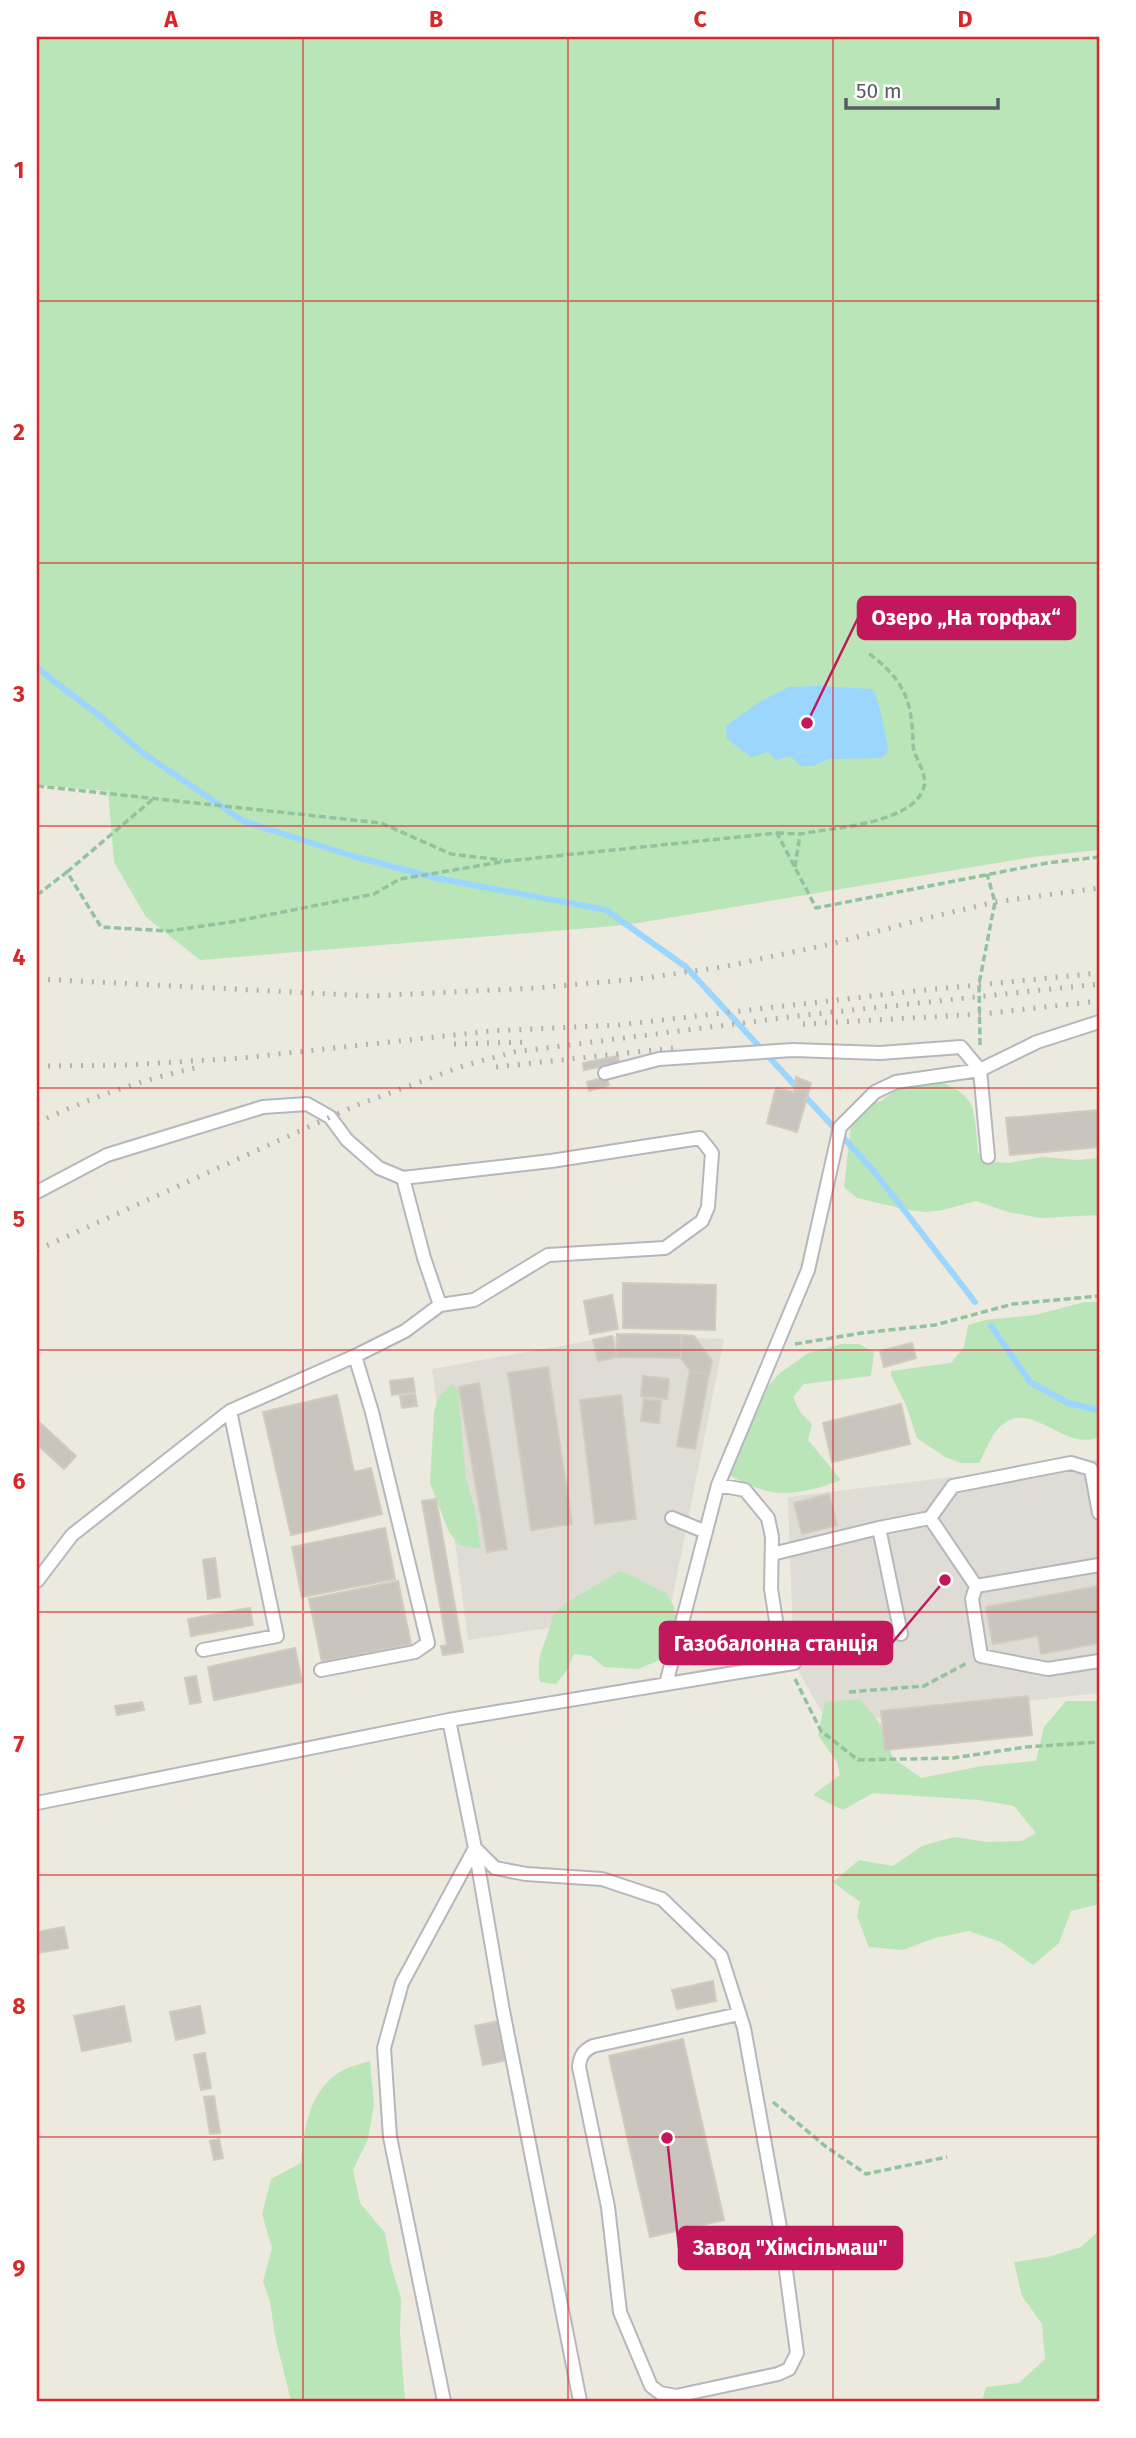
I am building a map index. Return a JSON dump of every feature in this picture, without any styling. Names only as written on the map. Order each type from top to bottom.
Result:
[{"type":"lane","points":[[666,1684],[718,1485],[808,1270],[840,1128],[875,1092],[896,1082],[979,1070],[1037,1042],[1099,1022]]},
{"type":"lane","points":[[605,1073],[659,1059],[793,1050],[880,1053],[961,1047],[979,1070],[988,1157]]},
{"type":"lane","points":[[37,1192],[107,1155],[263,1107],[307,1104],[330,1117],[347,1140],[379,1168],[403,1178],[551,1161],[699,1138],[712,1153],[708,1208],[702,1221],[665,1248],[548,1255],[474,1300],[440,1305],[405,1331],[230,1411],[72,1535],[37,1581]]},
{"type":"lane","points":[[403,1178],[424,1258],[440,1305]]},
{"type":"lane","points":[[321,1670],[415,1652],[428,1643],[372,1412],[355,1356]]},
{"type":"lane","points":[[203,1650],[276,1636],[230,1411]]},
{"type":"lane","points":[[772,1554],[930,1518],[953,1486],[1071,1463],[1091,1469],[1099,1513]]},
{"type":"lane","points":[[37,1803],[449,1720],[788,1664],[771,1589],[772,1537],[768,1518],[745,1490],[718,1485]]},
{"type":"lane","points":[[672,1518],[706,1532]]},
{"type":"lane","points":[[930,1518],[976,1586]]},
{"type":"lane","points":[[879,1528],[901,1634]]},
{"type":"lane","points":[[976,1586],[1099,1564]]},
{"type":"lane","points":[[976,1586],[972,1599],[981,1656],[1048,1670],[1099,1661]]},
{"type":"lane","points":[[449,1720],[580,2401]]},
{"type":"lane","points":[[475,1848],[495,1868],[526,1874],[602,1879],[662,1899],[721,1956],[739,2014],[754,2086],[781,2233],[797,2347],[796,2359],[789,2368],[778,2374],[676,2396],[665,2396],[651,2386],[620,2312],[608,2207],[579,2067],[580,2058],[585,2050],[593,2046],[739,2014]]},
{"type":"lane","points":[[444,2401],[390,2137],[384,2048],[402,1983],[475,1848]]},
{"type":"path","points":[[67,872],[101,927],[169,931],[237,921],[374,894],[400,879],[507,861],[777,833],[800,834],[863,823],[908,808],[923,790],[924,776],[912,750],[912,724],[898,679],[888,667],[867,652]]},
{"type":"path","points":[[37,786],[380,823],[450,854],[507,861]]},
{"type":"path","points":[[37,895],[153,799]]},
{"type":"path","points":[[777,833],[816,908],[1047,863],[1099,857]]},
{"type":"path","points":[[795,867],[800,834]]},
{"type":"path","points":[[979,1070],[982,1014],[978,996],[979,984],[995,902],[988,874]]},
{"type":"path","points":[[776,1348],[862,1333],[935,1325],[1013,1304],[1099,1296]]},
{"type":"path","points":[[849,1692],[924,1686],[981,1656]]},
{"type":"path","points":[[788,1664],[821,1731],[858,1760],[953,1758],[1026,1747],[1099,1742]]},
{"type":"path","points":[[754,2086],[825,2146],[866,2174],[947,2157]]},
{"type":"shaded area","points":[[621,1335],[724,1339],[670,1610],[468,1640],[432,1369]]},
{"type":"shaded area","points":[[1099,1459],[1099,1693],[828,1723],[794,1663],[788,1497]]},
{"type":"green space","points":[[37,37],[1099,37],[1099,850],[1033,857],[626,925],[200,960],[146,917],[114,862],[108,791],[37,785]]},
{"type":"green space","points":[[926,1078],[951,1086],[962,1093],[970,1103],[974,1113],[978,1153],[993,1162],[1009,1163],[1042,1157],[1077,1160],[1099,1158],[1099,1215],[1041,1218],[1008,1212],[976,1201],[926,1212],[857,1198],[844,1187],[852,1117],[864,1104],[881,1101],[909,1081]]},
{"type":"green space","points":[[1085,1302],[1099,1302],[1099,1437],[1085,1440],[1072,1438],[1034,1420],[1010,1420],[995,1433],[979,1463],[961,1463],[945,1457],[917,1438],[891,1371],[951,1363],[964,1347],[968,1325],[985,1320],[1035,1315]]},
{"type":"green space","points":[[841,1344],[859,1344],[874,1352],[871,1376],[804,1384],[793,1397],[800,1412],[812,1424],[808,1440],[841,1480],[810,1490],[784,1493],[758,1488],[729,1475],[722,1459],[754,1419],[768,1386],[780,1373],[808,1353]]},
{"type":"green space","points":[[452,1384],[458,1390],[466,1478],[475,1510],[481,1549],[459,1545],[449,1532],[430,1483],[434,1412],[439,1396]]},
{"type":"green space","points":[[620,1571],[665,1592],[670,1600],[677,1623],[667,1657],[638,1669],[604,1667],[591,1656],[574,1654],[567,1670],[556,1684],[540,1682],[539,1662],[553,1614],[569,1601]]},
{"type":"green space","points":[[860,1699],[881,1725],[893,1758],[921,1778],[982,1766],[1036,1761],[1044,1727],[1066,1701],[1099,1701],[1099,1904],[1071,1911],[1059,1943],[1033,1965],[1001,1942],[969,1931],[935,1938],[903,1950],[869,1947],[857,1916],[860,1902],[833,1882],[859,1860],[893,1866],[922,1846],[954,1837],[988,1842],[1022,1841],[1036,1833],[1014,1806],[979,1800],[873,1793],[843,1810],[813,1795],[840,1775],[837,1762],[818,1735],[825,1702]]},
{"type":"green space","points":[[370,2061],[374,2105],[368,2139],[353,2170],[360,2203],[385,2233],[401,2299],[400,2334],[405,2401],[291,2401],[263,2281],[272,2248],[262,2214],[271,2179],[301,2163],[310,2110],[323,2088],[343,2070]]},
{"type":"green space","points":[[1099,2231],[1099,2401],[982,2401],[986,2387],[1019,2383],[1045,2359],[1042,2324],[1022,2296],[1014,2262],[1048,2257],[1081,2247]]},
{"type":"water","points":[[789,687],[872,689],[877,698],[888,745],[887,753],[881,758],[829,759],[813,766],[801,766],[790,756],[776,760],[768,752],[751,757],[727,739],[726,726],[761,701]]},
{"type":"building","points":[[618,1056],[619,1063],[584,1070],[583,1063]]},
{"type":"building","points":[[606,1077],[609,1085],[589,1091],[587,1082]]},
{"type":"building","points":[[796,1077],[811,1083],[797,1132],[767,1123],[776,1088],[794,1092]]},
{"type":"building","points":[[1098,1110],[1099,1147],[1010,1155],[1006,1118]]},
{"type":"building","points":[[623,1283],[716,1285],[715,1330],[623,1328]]},
{"type":"building","points":[[612,1295],[618,1329],[590,1334],[584,1301]]},
{"type":"building","points":[[617,1334],[681,1335],[681,1358],[617,1357]]},
{"type":"building","points":[[681,1335],[694,1336],[712,1361],[709,1374],[690,1371],[681,1358]]},
{"type":"building","points":[[612,1336],[617,1357],[598,1361],[593,1340]]},
{"type":"building","points":[[912,1343],[916,1358],[884,1367],[880,1351]]},
{"type":"building","points":[[548,1367],[572,1524],[531,1530],[508,1373]]},
{"type":"building","points":[[690,1371],[709,1374],[695,1449],[677,1446]]},
{"type":"building","points":[[643,1376],[669,1379],[667,1399],[641,1396]]},
{"type":"building","points":[[413,1378],[415,1392],[392,1395],[390,1381]]},
{"type":"building","points":[[479,1383],[507,1549],[487,1552],[459,1387]]},
{"type":"building","points":[[415,1394],[417,1406],[402,1408],[400,1396]]},
{"type":"building","points":[[337,1395],[354,1472],[371,1468],[382,1514],[291,1535],[263,1412]]},
{"type":"building","points":[[621,1395],[636,1519],[595,1524],[580,1400]]},
{"type":"building","points":[[644,1399],[661,1401],[659,1423],[641,1421]]},
{"type":"building","points":[[901,1404],[910,1444],[832,1462],[823,1423]]},
{"type":"building","points":[[37,1420],[76,1456],[64,1469],[37,1444]]},
{"type":"building","points":[[829,1494],[837,1525],[802,1534],[794,1503]]},
{"type":"building","points":[[436,1499],[463,1652],[443,1655],[441,1646],[447,1645],[422,1501]]},
{"type":"building","points":[[385,1528],[395,1579],[302,1597],[292,1547]]},
{"type":"building","points":[[215,1558],[220,1597],[208,1599],[203,1560]]},
{"type":"building","points":[[398,1581],[411,1644],[322,1662],[309,1599]]},
{"type":"building","points":[[1099,1586],[1099,1643],[1041,1654],[1038,1636],[993,1644],[986,1607]]},
{"type":"building","points":[[250,1608],[253,1625],[191,1636],[188,1619]]},
{"type":"building","points":[[295,1648],[302,1682],[214,1700],[208,1667]]},
{"type":"building","points":[[196,1676],[201,1702],[190,1704],[185,1678]]},
{"type":"building","points":[[1028,1696],[1032,1735],[885,1750],[881,1711]]},
{"type":"building","points":[[142,1702],[144,1710],[117,1715],[115,1706]]},
{"type":"building","points":[[64,1927],[68,1948],[37,1953],[37,1932]]},
{"type":"building","points":[[713,1981],[716,2001],[677,2009],[672,1990]]},
{"type":"building","points":[[124,2006],[131,2041],[82,2051],[74,2016]]},
{"type":"building","points":[[200,2006],[205,2033],[176,2040],[170,2012]]},
{"type":"building","points":[[499,2021],[507,2060],[483,2065],[475,2026]]},
{"type":"building","points":[[683,2039],[724,2220],[650,2237],[609,2056]]},
{"type":"building","points":[[205,2053],[211,2088],[201,2090],[194,2055]]},
{"type":"building","points":[[214,2096],[220,2133],[210,2134],[204,2097]]},
{"type":"building","points":[[219,2139],[223,2158],[214,2160],[210,2141]]},
{"type":"waterway","points":[[37,668],[143,753],[243,821],[349,855],[436,878],[606,910],[686,967],[873,1170],[975,1302]]},
{"type":"waterway","points":[[991,1326],[1030,1382],[1068,1403],[1099,1410]]},
{"type":"railway","points":[[37,979],[370,996],[536,988],[638,979],[722,967],[831,944],[995,902],[1099,888]]},
{"type":"railway","points":[[37,1066],[126,1065],[242,1058],[491,1031],[619,1025],[1099,973]]},
{"type":"railway","points":[[37,1250],[357,1105],[466,1065],[514,1052],[805,1015],[1099,984]]},
{"type":"railway","points":[[803,1024],[982,1014],[1099,1001]]},
{"type":"railway","points":[[454,1044],[528,1042]]},
{"type":"railway","points":[[496,1067],[673,1048]]},
{"type":"railway","points":[[37,1123],[114,1091],[195,1068]]},
{"type":"place","name":"Озеро „На торфах“","points":[[807,723]]},
{"type":"place","name":"Газобалонна станція","points":[[945,1580]]},
{"type":"place","name":"Завод \"Хімсільмаш\"","points":[[667,2138]]}]
